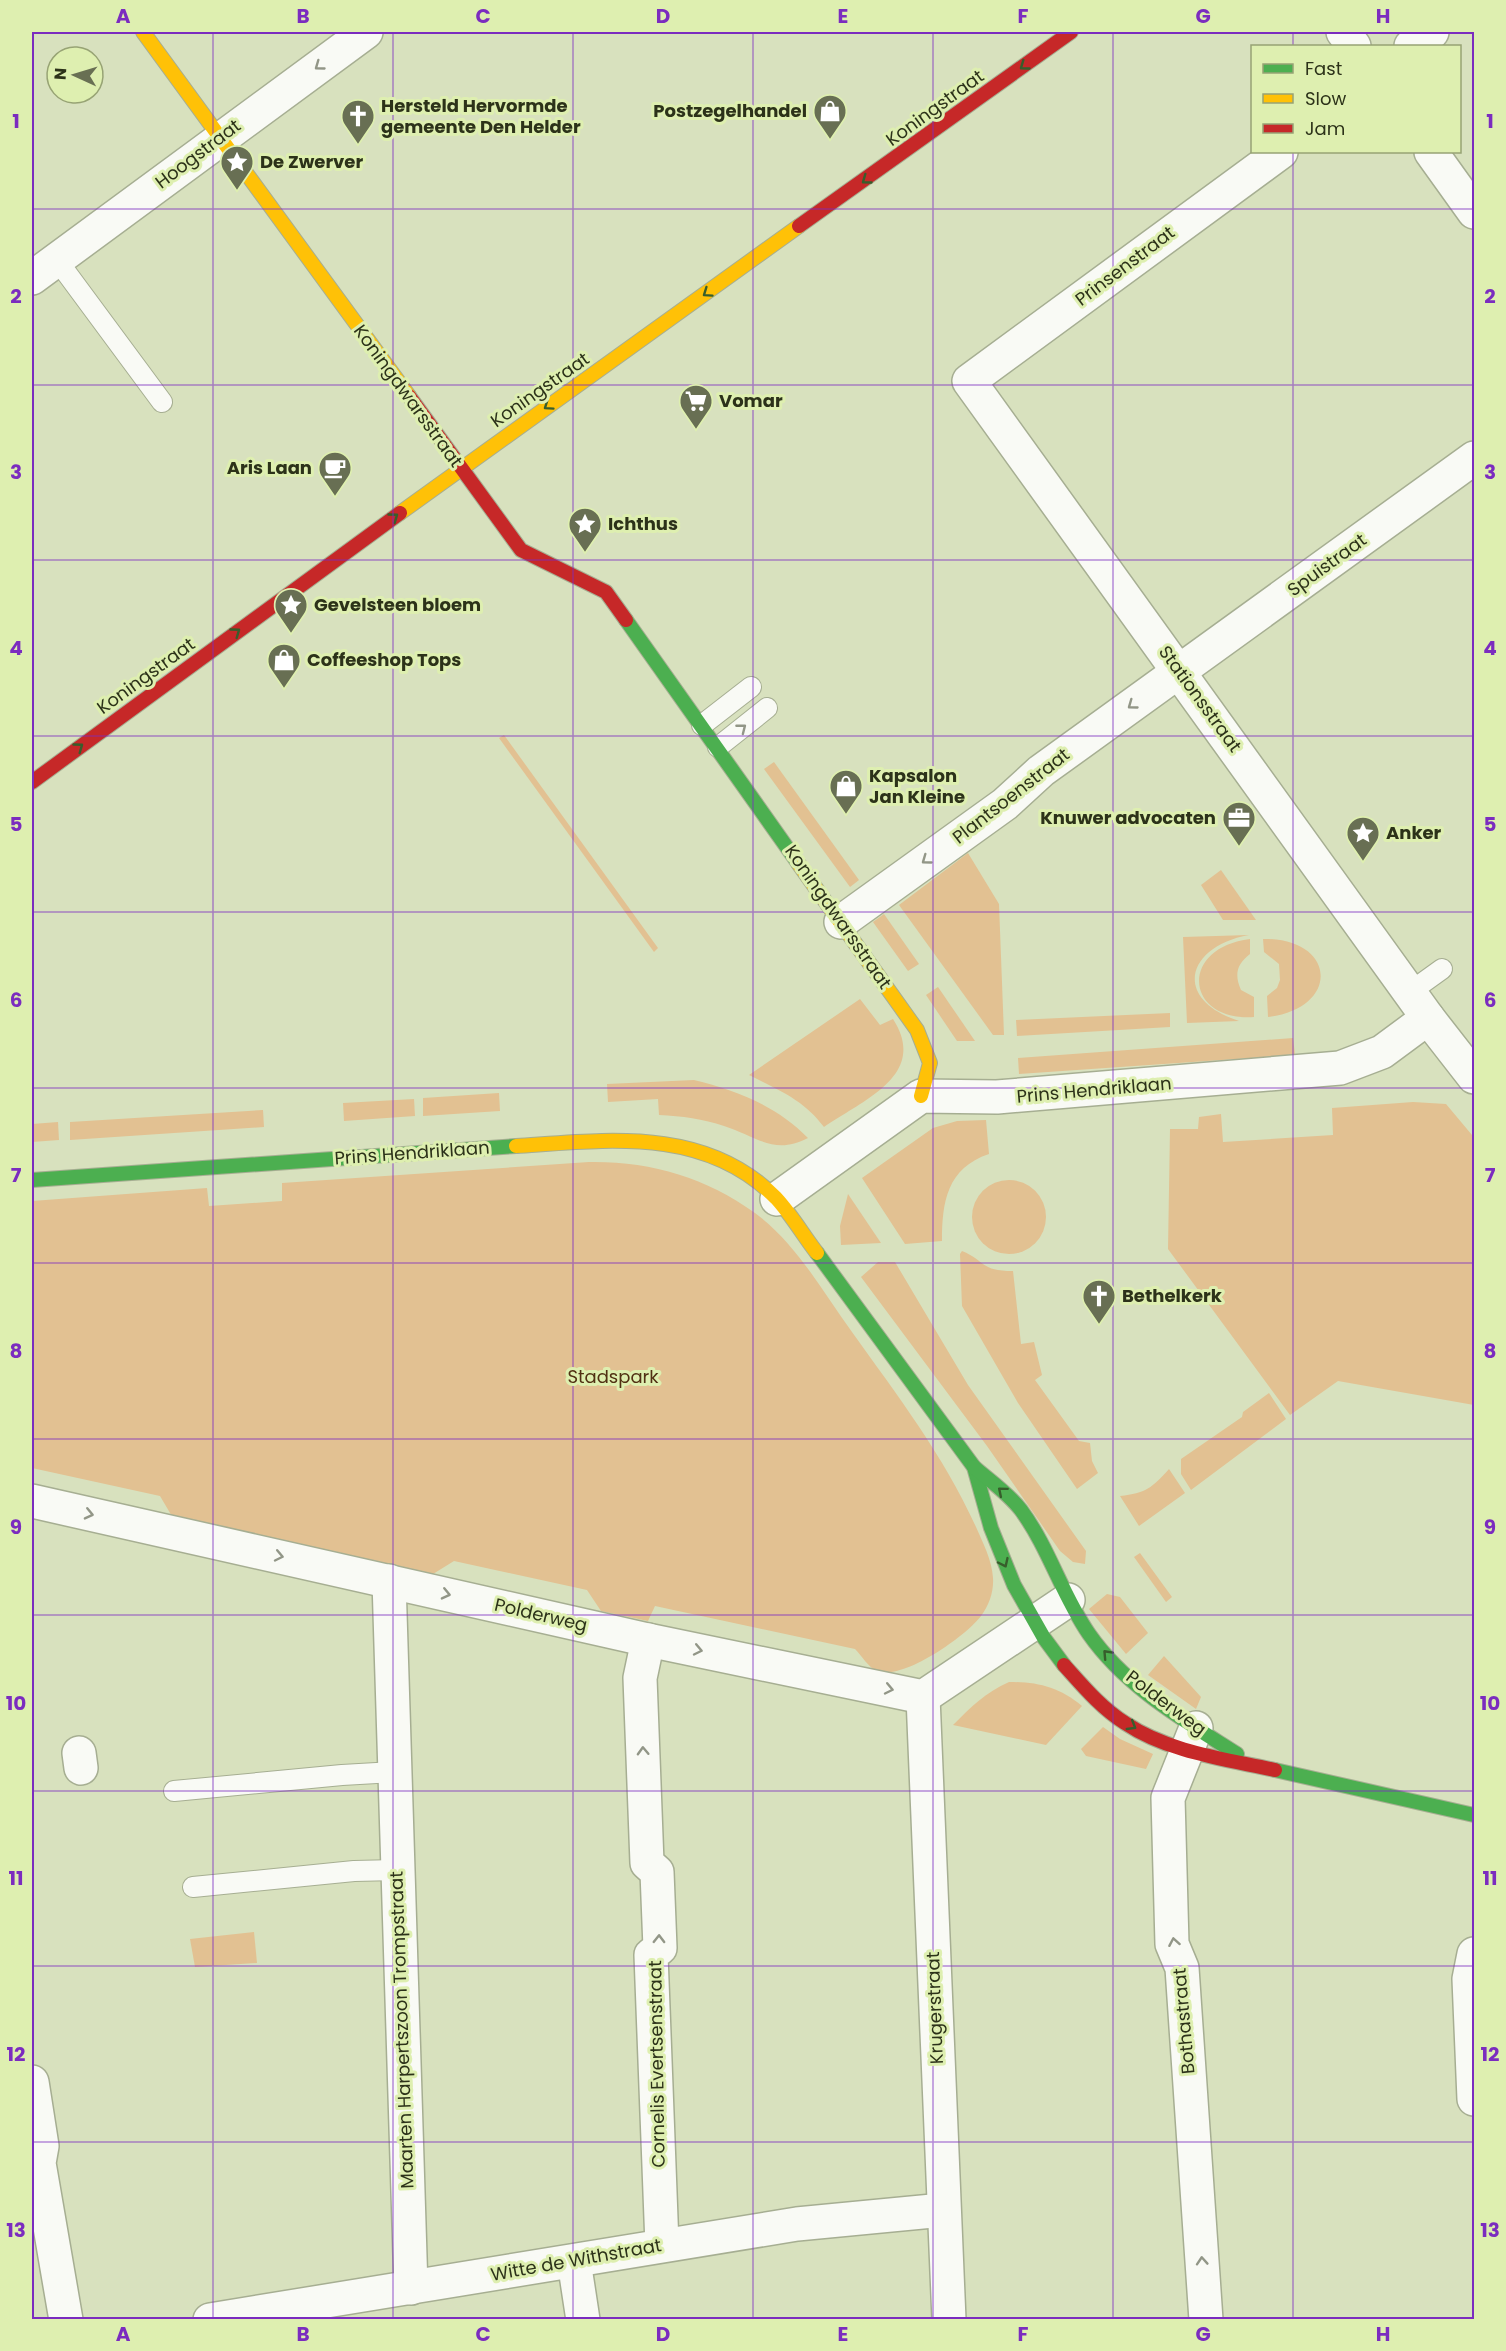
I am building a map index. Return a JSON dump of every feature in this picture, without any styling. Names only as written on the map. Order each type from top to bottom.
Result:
[{"type":"street","name":"Koningdwarsstraat","points":[[143,32],[521,550],[606,592],[917,1030],[930,1064],[921,1096]]},
{"type":"street","name":"Hoogstraat","points":[[45,268],[221,136],[366,32]]},
{"type":"street","name":"Koningstraat","points":[[32,782],[460,468],[1071,32]]},
{"type":"street","points":[[1343,32],[1353,45]]},
{"type":"street","points":[[1412,45],[1432,32]]},
{"type":"street","name":"Prinsenstraat","points":[[969,381],[1280,153]]},
{"type":"street","points":[[1432,153],[1474,212]]},
{"type":"street","name":"Stationsstraat","points":[[969,381],[1419,1005],[1474,1077]]},
{"type":"street","name":"Spuistraat","points":[[1180,671],[1474,458]]},
{"type":"street","name":"Plantsoenstraat","points":[[841,922],[1005,804],[1041,771],[1180,671]]},
{"type":"street","name":"Prins Hendriklaan","points":[[921,1096],[997,1097],[1340,1068],[1382,1052],[1419,1005]]},
{"type":"street","points":[[777,1199],[921,1096]]},
{"type":"street","name":"Prins Hendriklaan","points":[[32,1180],[605,1140],[655,1141],[703,1151],[753,1175],[777,1199],[974,1467],[984,1512],[1000,1555],[1033,1625]]},
{"type":"street","name":"Polderweg","points":[[974,1467],[1010,1497],[1029,1525],[1068,1600],[1090,1636],[1127,1676],[1158,1702],[1191,1740],[1253,1765]]},
{"type":"street","name":"Polderweg","points":[[32,1501],[648,1640],[923,1696]]},
{"type":"street","name":"Maarten Harpertszoon Trompstraat","points":[[389,1581],[411,2288]]},
{"type":"street","points":[[923,1696],[1068,1600]]},
{"type":"street","name":"Polderweg","points":[[1033,1625],[1061,1663],[1101,1704],[1130,1726],[1191,1740],[1253,1765],[1474,1815]]},
{"type":"street","name":"Cornelis Evertsenstraat","points":[[648,1640],[640,1678],[647,1863],[657,1872],[660,1948],[651,1956],[662,2245]]},
{"type":"street","name":"Krugerstraat","points":[[923,1696],[949,2319]]},
{"type":"street","name":"Bothastraat","points":[[1191,1740],[1168,1798],[1172,1944],[1182,1968],[1206,2319]]},
{"type":"street","points":[[1474,1954],[1469,1979],[1474,2099]]},
{"type":"street","points":[[32,2082],[42,2146],[35,2164],[66,2319]]},
{"type":"street","name":"Witte de Withstraat","points":[[210,2319],[327,2310],[411,2288],[662,2245],[797,2224],[943,2210]]},
{"type":"street","points":[[574,2261],[583,2319]]},
{"type":"lane","points":[[45,268],[162,402]]},
{"type":"lane","points":[[702,725],[751,687]]},
{"type":"lane","points":[[718,747],[767,708]]},
{"type":"lane","points":[[1419,1005],[1442,969]]},
{"type":"lane","points":[[174,1791],[342,1775],[394,1773]]},
{"type":"lane","points":[[193,1887],[354,1871],[397,1870]]},
{"type":"green space","points":[[504,735],[658,948],[654,952],[499,738]]},
{"type":"green space","points":[[774,762],[859,880],[850,887],[764,769]]},
{"type":"green space","points":[[968,853],[999,904],[1004,1035],[993,1035],[899,905]]},
{"type":"green space","points":[[1221,870],[1256,920],[1223,920],[1201,885]]},
{"type":"green space","points":[[884,914],[919,964],[908,971],[873,922]]},
{"type":"green space","points":[[1249,935],[1228,941],[1212,950],[1201,961],[1195,974],[1196,987],[1203,1000],[1217,1011],[1239,1021],[1187,1023],[1183,937]]},
{"type":"green space","points":[[1250,939],[1250,954],[1242,962],[1237,974],[1241,990],[1254,997],[1254,1017],[1231,1015],[1214,1008],[1203,997],[1199,983],[1201,969],[1211,956],[1227,945]]},
{"type":"green space","points":[[1263,939],[1287,942],[1305,950],[1316,961],[1321,974],[1318,988],[1308,1001],[1292,1011],[1268,1017],[1267,996],[1277,988],[1280,980],[1279,964],[1264,952]]},
{"type":"green space","points":[[938,987],[975,1041],[957,1041],[926,995]]},
{"type":"green space","points":[[860,999],[880,1025],[893,1019],[902,1039],[903,1056],[897,1071],[887,1084],[872,1096],[824,1127],[799,1103],[749,1075]]},
{"type":"green space","points":[[1170,1013],[1170,1027],[1017,1036],[1016,1020]]},
{"type":"green space","points":[[1293,1038],[1295,1055],[1019,1074],[1018,1058]]},
{"type":"green space","points":[[694,1080],[740,1094],[769,1108],[808,1138],[796,1143],[775,1145],[708,1121],[659,1115],[658,1099],[608,1102],[607,1084]]},
{"type":"green space","points":[[499,1093],[500,1111],[423,1116],[423,1098]]},
{"type":"green space","points":[[414,1099],[415,1116],[344,1121],[343,1103]]},
{"type":"green space","points":[[1413,1102],[1446,1104],[1472,1135],[1474,1134],[1474,1405],[1338,1381],[1290,1415],[1168,1249],[1170,1129],[1198,1129],[1199,1117],[1221,1114],[1223,1142],[1333,1135],[1332,1108]]},
{"type":"green space","points":[[263,1110],[264,1127],[70,1140],[70,1122]]},
{"type":"green space","points":[[986,1120],[989,1154],[964,1168],[950,1188],[943,1213],[942,1241],[905,1244],[862,1178],[933,1128],[957,1121]]},
{"type":"green space","points":[[58,1122],[59,1140],[32,1142],[32,1124]]},
{"type":"green space","name":"Stadspark","points":[[589,1162],[634,1164],[697,1181],[736,1200],[755,1213],[770,1225],[796,1253],[935,1451],[984,1545],[992,1571],[993,1583],[989,1603],[973,1625],[948,1645],[933,1655],[902,1669],[888,1672],[877,1671],[855,1649],[655,1606],[648,1621],[601,1611],[587,1590],[454,1561],[433,1574],[173,1518],[160,1496],[32,1468],[32,1201],[207,1188],[209,1206],[282,1201],[282,1183]]},
{"type":"green space","points":[[1009,1180],[1030,1186],[1040,1196],[1046,1217],[1040,1238],[1030,1248],[1009,1254],[988,1248],[978,1238],[972,1217],[978,1196],[988,1186]]},
{"type":"green space","points":[[848,1194],[881,1243],[841,1245],[840,1226]]},
{"type":"green space","points":[[962,1251],[994,1269],[1013,1271],[1021,1344],[1034,1342],[1042,1375],[1035,1380],[1079,1441],[1090,1443],[1092,1461],[1098,1473],[1077,1489],[1018,1403],[962,1306],[960,1254]]},
{"type":"green space","points":[[878,1262],[895,1262],[968,1385],[1086,1551],[1085,1564],[1073,1562],[1060,1551],[987,1446],[861,1277]]},
{"type":"green space","points":[[1269,1393],[1286,1419],[1191,1490],[1181,1474],[1181,1459],[1242,1417],[1243,1412]]},
{"type":"green space","points":[[1169,1469],[1185,1493],[1139,1526],[1120,1496],[1148,1488]]},
{"type":"green space","points":[[1140,1553],[1172,1597],[1166,1602],[1134,1557]]},
{"type":"green space","points":[[1107,1594],[1120,1597],[1148,1633],[1126,1654],[1089,1609]]},
{"type":"green space","points":[[1164,1656],[1201,1697],[1196,1709],[1148,1675]]},
{"type":"green space","points":[[1009,1682],[1048,1687],[1065,1694],[1082,1706],[1046,1745],[953,1725],[986,1695]]},
{"type":"green space","points":[[1103,1727],[1120,1739],[1153,1754],[1146,1769],[1086,1756],[1081,1749]]},
{"type":"green space","points":[[254,1932],[257,1963],[195,1967],[190,1939]]},
{"type":"traffic: fast","points":[[626,620],[798,863]]},
{"type":"traffic: fast","points":[[32,1180],[516,1146]]},
{"type":"traffic: fast","points":[[817,1253],[974,1467],[991,1528],[1014,1585],[1044,1638],[1064,1665]]},
{"type":"traffic: fast","points":[[974,1467],[1021,1510],[1040,1540],[1079,1619],[1104,1653],[1120,1670],[1157,1701],[1237,1754]]},
{"type":"traffic: fast","points":[[1275,1770],[1474,1815]]},
{"type":"traffic: slow","points":[[143,32],[409,396]]},
{"type":"traffic: slow","points":[[400,513],[799,226]]},
{"type":"traffic: slow","points":[[798,863],[917,1030],[930,1063],[921,1096]]},
{"type":"traffic: slow","points":[[516,1146],[585,1141],[654,1143],[687,1148],[718,1159],[748,1175],[776,1198],[817,1253]]},
{"type":"traffic: jam","points":[[799,226],[1071,32]]},
{"type":"traffic: jam","points":[[409,396],[521,550],[606,592],[626,620]]},
{"type":"traffic: jam","points":[[32,782],[400,513]]},
{"type":"traffic: jam","points":[[1064,1665],[1108,1710],[1142,1733],[1178,1748],[1275,1770]]},
{"type":"place","name":"Postzegelhandel","points":[[830,140]]},
{"type":"place","name":"Hersteld Hervormde gemeente Den Helder","points":[[358,145]]},
{"type":"place","name":"De Zwerver","points":[[237,191]]},
{"type":"place","name":"Vomar","points":[[696,430]]},
{"type":"place","name":"Aris Laan","points":[[335,497]]},
{"type":"place","name":"Ichthus","points":[[585,553]]},
{"type":"place","name":"Gevelsteen bloem","points":[[291,634]]},
{"type":"place","name":"Coffeeshop Tops","points":[[284,689]]},
{"type":"place","name":"Kapsalon Jan Kleine","points":[[846,815]]},
{"type":"place","name":"Knuwer advocaten","points":[[1239,847]]},
{"type":"place","name":"Anker","points":[[1363,862]]},
{"type":"place","name":"Bethelkerk","points":[[1099,1325]]}]
